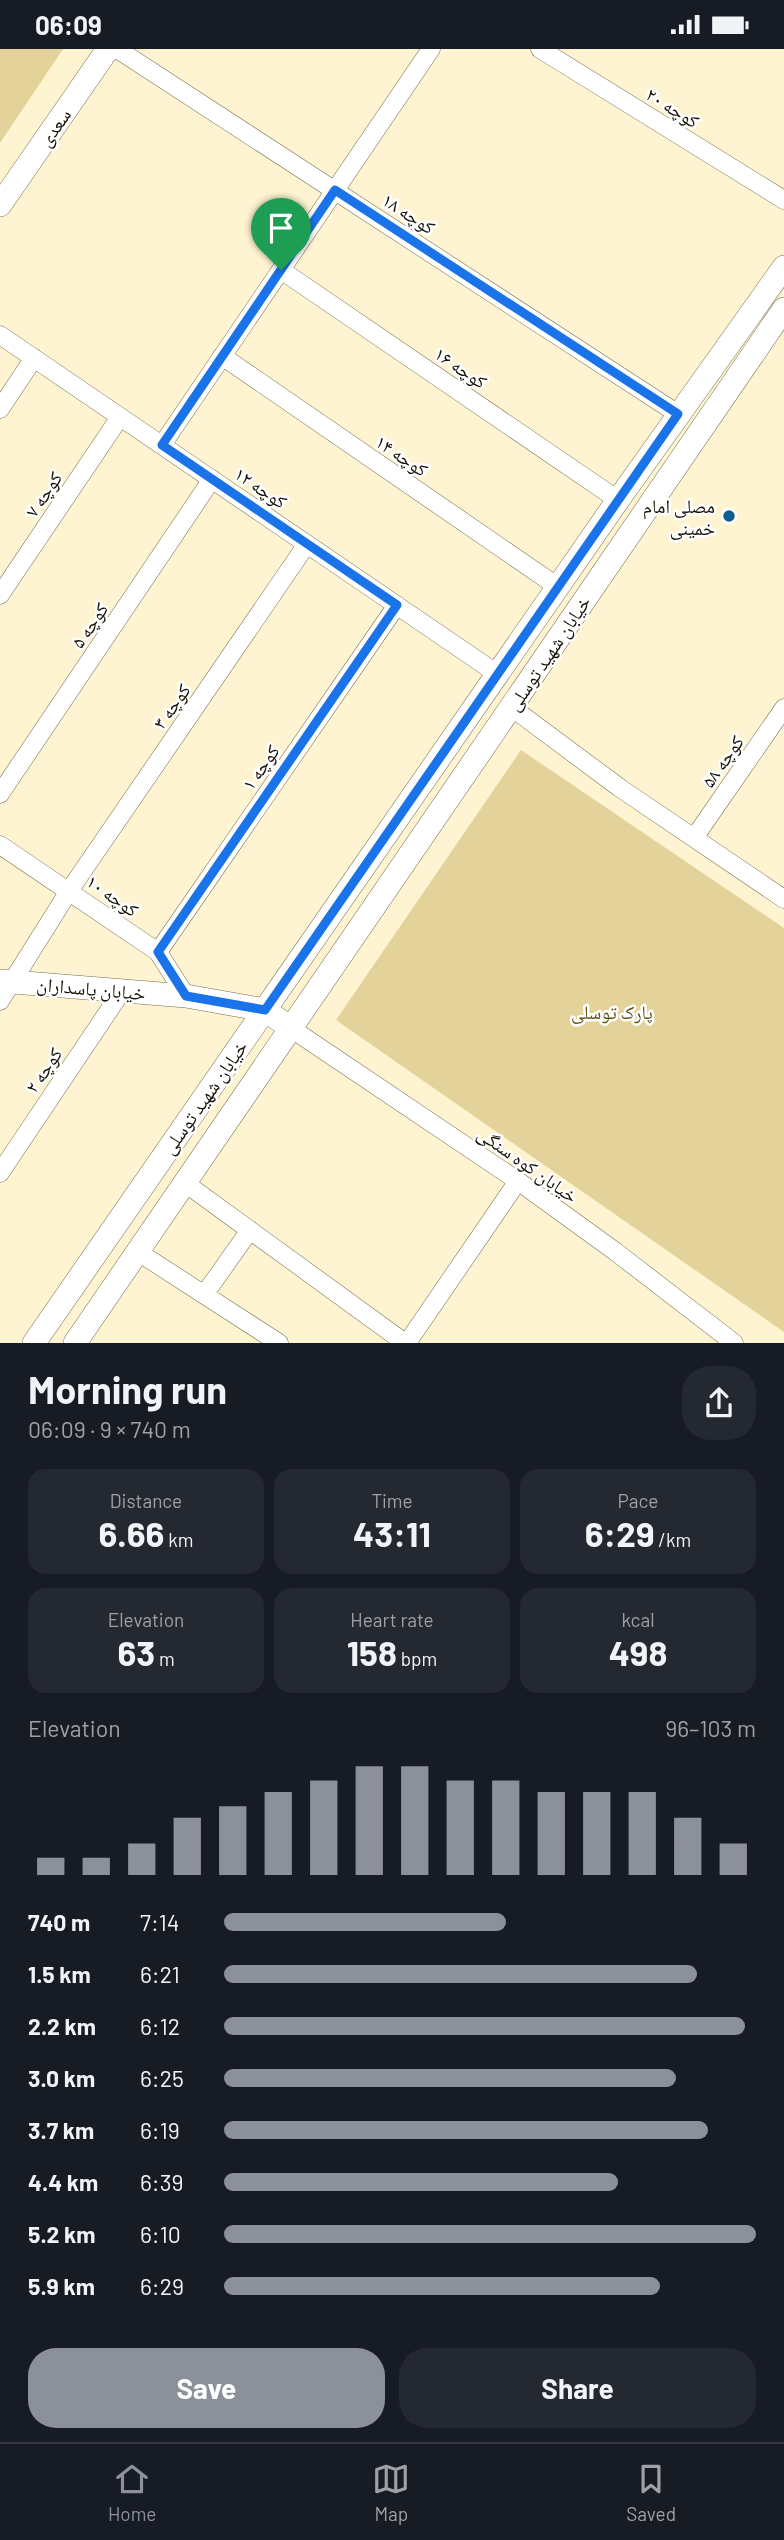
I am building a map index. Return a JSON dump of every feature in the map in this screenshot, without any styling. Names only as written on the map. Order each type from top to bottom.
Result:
[{"type":"street","name":"سعدی","points":[[0,205],[108,49]]},
{"type":"street","name":"کوچه ۱۸","points":[[117,49],[678,414]]},
{"type":"street","points":[[162,445],[431,49]]},
{"type":"street","name":"کوچه ۲۰","points":[[540,49],[784,200]]},
{"type":"street","name":"خیابان شهید توسلی","points":[[34,1343],[618,500],[784,267]]},
{"type":"street","name":"کوچه ۱۶","points":[[281,270],[618,500]]},
{"type":"street","name":"خیابان شهید توسلی","points":[[75,1343],[784,309]]},
{"type":"street","name":"کوچه ۱۲","points":[[0,335],[499,675]]},
{"type":"street","name":"کوچه ۱۴","points":[[222,356],[558,587]]},
{"type":"street","points":[[0,409],[34,358]]},
{"type":"street","name":"کوچه ۷","points":[[0,595],[120,417]]},
{"type":"street","name":"کوچه ۵","points":[[0,794],[212,479]]},
{"type":"street","name":"کوچه ۳","points":[[4,988],[307,544]]},
{"type":"street","name":"کوچه ۱","points":[[158,952],[397,605]]},
{"type":"street","points":[[511,706],[620,788],[783,896]]},
{"type":"street","name":"کوچه ۵۸","points":[[694,838],[784,708]]},
{"type":"street","name":"کوچه ۱۰","points":[[0,845],[158,952],[186,996]]},
{"type":"street","name":"خیابان پاسداران","points":[[4,988],[122,991],[186,996],[265,1010]]},
{"type":"street","name":"کوچه ۲","points":[[0,1173],[122,991]]},
{"type":"street","points":[[265,1010],[292,1029]]},
{"type":"street","name":"خیابان کوه سنگی","points":[[292,1029],[518,1181],[734,1343]]},
{"type":"street","points":[[185,1183],[406,1343],[518,1181]]},
{"type":"street","points":[[204,1295],[250,1230]]},
{"type":"street","points":[[138,1252],[279,1343]]},
{"type":"green space","points":[[0,49],[63,49],[0,143]]},
{"type":"green space","name":"پارک توسلی","points":[[521,750],[784,928],[784,1332],[336,1020]]},
{"type":"place","name":"مصلی امام خمینی","points":[[729,516]]},
{"type":"route","points":[[335,190],[678,414],[265,1010],[186,996],[158,952],[397,605],[162,445],[281,270],[335,190]]}]
